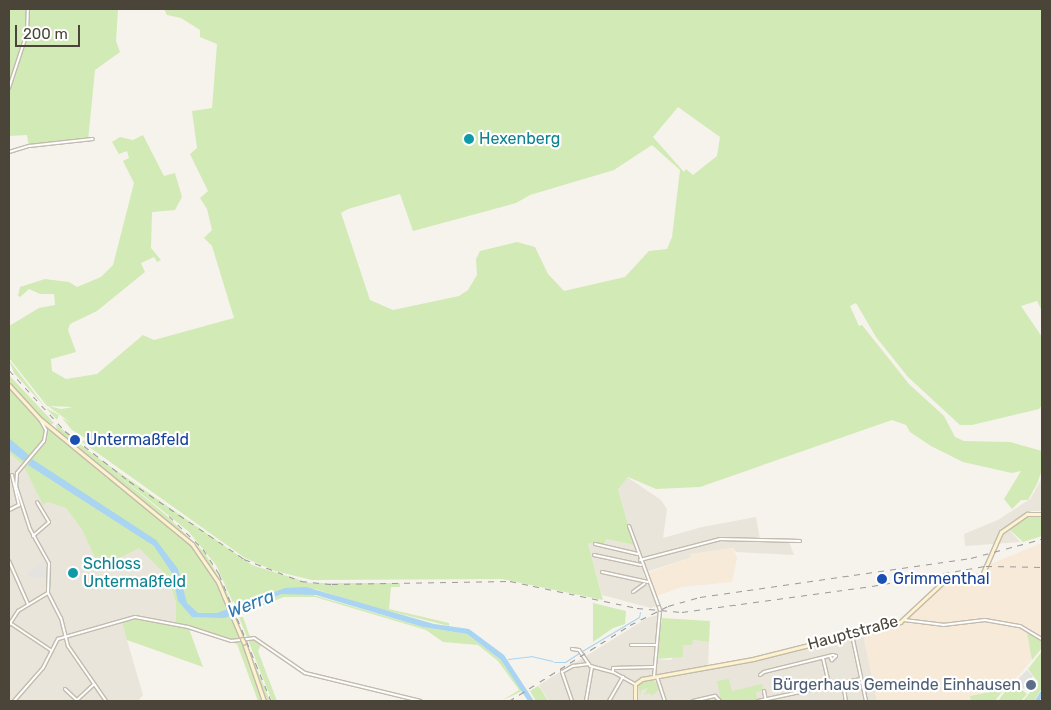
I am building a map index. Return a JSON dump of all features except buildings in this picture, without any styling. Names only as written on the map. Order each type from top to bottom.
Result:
[{"type":"main road","points":[[9,384],[40,419],[192,544],[214,574],[227,601],[264,701]]},
{"type":"main road","name":"Hauptstraße","points":[[635,684],[656,677],[728,665],[852,635],[904,620],[942,583],[982,575],[1001,532],[1026,514],[1042,514]]},
{"type":"main road","points":[[635,684],[635,701]]},
{"type":"street","points":[[9,88],[26,33],[28,9]]},
{"type":"street","points":[[9,152],[29,146],[93,139]]},
{"type":"street","points":[[20,505],[16,484],[19,470],[39,448],[46,434],[40,419]]},
{"type":"street","points":[[12,476],[20,505],[50,569],[48,593],[63,628],[68,646],[106,701]]},
{"type":"street","points":[[33,536],[49,522],[37,502]]},
{"type":"street","points":[[9,510],[20,505]]},
{"type":"street","points":[[629,526],[646,583],[660,610],[654,667],[664,701]]},
{"type":"street","points":[[640,560],[680,547],[726,538],[800,541]]},
{"type":"street","points":[[595,544],[638,554]]},
{"type":"street","points":[[594,554],[641,565]]},
{"type":"street","points":[[9,561],[10,571],[28,604]]},
{"type":"street","points":[[602,572],[646,583]]},
{"type":"street","points":[[633,592],[643,587],[646,583]]},
{"type":"street","points":[[48,593],[28,604],[9,624],[52,650]]},
{"type":"street","points":[[14,701],[43,668],[58,639],[135,617],[242,641],[256,639],[303,672],[421,701]]},
{"type":"street","points":[[904,620],[943,625],[985,620],[1020,626],[1042,639]]},
{"type":"street","points":[[852,635],[866,701]]},
{"type":"street","points":[[632,645],[656,645]]},
{"type":"street","points":[[572,649],[579,650],[592,667],[613,672],[635,684]]},
{"type":"street","points":[[760,675],[830,656]]},
{"type":"street","points":[[823,658],[829,686]]},
{"type":"street","points":[[572,701],[562,672],[573,666],[589,664]]},
{"type":"street","points":[[586,701],[592,667]]},
{"type":"street","points":[[613,672],[613,668],[654,667]]},
{"type":"street","points":[[609,701],[623,677]]},
{"type":"street","points":[[758,701],[861,679]]},
{"type":"street","points":[[65,689],[76,701],[94,683]]},
{"type":"street","points":[[843,683],[846,701]]},
{"type":"street","points":[[764,691],[766,700]]},
{"type":"street","points":[[693,701],[716,696],[719,700]]},
{"type":"shaded area","points":[[9,453],[23,465],[43,504],[47,502],[66,508],[82,530],[100,568],[139,547],[168,577],[176,603],[176,626],[145,619],[127,640],[143,695],[138,701],[9,701]]},
{"type":"shaded area","points":[[627,477],[661,500],[667,509],[663,538],[702,527],[756,517],[760,539],[788,539],[794,555],[736,552],[733,548],[691,554],[690,558],[643,573],[657,606],[651,608],[602,595],[588,542],[604,546],[606,539],[634,545],[618,488]]},
{"type":"shaded area","points":[[1042,478],[1042,511],[1032,511],[1008,528],[1020,542],[965,546],[964,534],[998,520],[1030,499]]},
{"type":"shaded area","points":[[1042,543],[1042,648],[1018,676],[1004,688],[970,696],[971,701],[877,701],[863,634],[901,625],[938,588],[949,581],[978,579],[990,564]]},
{"type":"shaded area","points":[[733,548],[737,558],[732,582],[681,587],[657,596],[647,573],[690,558],[691,554]]},
{"type":"shaded area","points":[[45,561],[48,577],[29,577],[27,573]]},
{"type":"shaded area","points":[[659,615],[654,659],[671,660],[683,645],[693,640],[709,642],[708,670],[863,634],[877,701],[549,701],[539,685],[649,617]]},
{"type":"shaded area","points":[[1027,670],[1033,676],[1024,689],[1015,682]]},
{"type":"green space","points":[[9,9],[118,9],[116,41],[120,52],[95,70],[88,141],[29,147],[27,135],[9,136]]},
{"type":"green space","points":[[164,9],[1042,9],[1042,311],[1037,301],[1021,306],[1042,337],[1042,405],[1039,409],[972,425],[960,425],[908,377],[876,337],[856,303],[850,306],[859,326],[862,325],[909,384],[944,416],[955,437],[964,441],[1010,442],[1042,451],[1042,470],[1037,484],[1028,500],[1021,500],[1012,509],[1004,499],[1021,471],[1012,473],[963,462],[931,446],[910,432],[906,425],[892,420],[700,487],[656,489],[628,477],[618,489],[634,545],[606,539],[604,545],[588,543],[603,600],[502,579],[312,580],[275,571],[245,558],[82,442],[87,439],[72,430],[62,418],[71,423],[47,406],[9,358],[9,326],[39,308],[55,305],[54,294],[40,294],[29,289],[20,297],[18,296],[20,287],[45,279],[69,282],[77,287],[101,277],[113,265],[134,183],[123,161],[129,158],[127,151],[119,154],[112,142],[120,137],[133,140],[143,135],[164,176],[175,173],[182,197],[175,210],[152,212],[151,248],[161,260],[157,262],[154,257],[141,263],[145,272],[97,311],[70,324],[68,330],[76,352],[51,359],[52,371],[66,379],[97,374],[143,335],[154,340],[234,318],[212,246],[204,238],[212,230],[207,209],[200,198],[208,191],[190,154],[197,148],[192,111],[212,108],[217,44],[200,37],[200,30],[181,18],[167,15]],"holes":[[[678,107],[720,137],[717,156],[693,175],[686,169],[684,172],[653,137]],[[652,145],[680,170],[672,237],[667,249],[649,251],[625,277],[564,291],[548,274],[535,247],[517,242],[480,251],[476,259],[477,275],[468,290],[459,296],[393,310],[370,300],[341,213],[348,209],[400,194],[413,231],[516,203],[530,195],[614,170]],[[48,406],[73,407],[61,409]]]},
{"type":"green space","points":[[9,360],[46,408],[14,373]]},
{"type":"green space","points":[[9,375],[54,423],[50,425],[57,432],[56,424],[166,515],[205,553],[226,590],[233,608],[229,610],[232,616],[235,614],[270,701],[258,701],[237,644],[189,629],[203,667],[127,640],[122,622],[145,619],[176,626],[176,603],[168,577],[139,548],[100,568],[82,530],[66,508],[47,502],[43,505],[23,465],[9,453]]},
{"type":"green space","points":[[46,408],[59,415],[57,420]]},
{"type":"green space","points":[[84,448],[252,565],[309,583],[400,583],[400,587],[391,587],[389,609],[449,623],[449,626],[369,606],[315,589],[265,595],[235,607],[216,565],[188,531]]},
{"type":"green space","points":[[1038,515],[1042,519],[1042,536],[1023,542],[1008,528],[1024,517]]},
{"type":"green space","points":[[303,592],[423,627],[467,634],[501,660],[522,691],[501,701],[519,690],[498,661],[478,645],[443,642],[426,630],[315,597],[284,597],[238,615],[282,594]]},
{"type":"green space","points":[[593,603],[626,611],[625,624],[613,628],[593,642]]},
{"type":"green space","points":[[239,617],[243,617],[250,637],[261,640],[303,670],[424,701],[304,675],[261,645],[258,651],[277,701],[272,701]]},
{"type":"green space","points":[[662,618],[710,621],[709,642],[693,640],[692,645],[683,645],[683,657],[656,659]]},
{"type":"green space","points":[[1027,632],[1042,642],[1042,648],[1032,660]]},
{"type":"green space","points":[[1042,651],[1042,688],[1034,701],[1023,701],[1038,682],[1028,669]]},
{"type":"green space","points":[[729,679],[732,691],[762,684],[763,691],[756,692],[757,700],[754,701],[721,701],[717,681]]},
{"type":"green space","points":[[653,680],[660,689],[652,696],[650,693],[644,695],[648,688],[641,690],[641,695],[637,684]]},
{"type":"green space","points":[[1012,682],[1027,694],[1021,701],[998,701]]},
{"type":"green space","points":[[538,686],[548,701],[536,701],[530,691]]},
{"type":"green space","points":[[1004,689],[995,701],[971,701],[970,696]]},
{"type":"water","points":[[9,438],[30,456],[25,462],[9,450]]},
{"type":"water","name":"Werra","points":[[32,459],[156,540],[178,569],[187,603],[198,613],[217,613],[285,588],[306,587],[434,624],[469,629],[504,655],[534,701],[528,701],[501,660],[467,634],[423,627],[316,595],[282,594],[225,618],[192,617],[178,601],[172,573],[154,546],[28,465]]},
{"type":"waterway","points":[[582,651],[639,617],[640,612]]},
{"type":"waterway","points":[[554,662],[565,662],[579,653]]},
{"type":"waterway","points":[[508,659],[531,656],[552,661]]},
{"type":"waterway","points":[[1037,701],[1042,693]]},
{"type":"railway","points":[[9,370],[65,431],[129,481],[244,559],[301,581],[332,584],[510,581],[637,608],[682,612],[872,586],[986,566],[1042,567]]},
{"type":"railway","points":[[169,516],[203,549],[219,574],[271,701]]},
{"type":"railway","points":[[509,701],[630,625],[668,606],[700,597],[971,558],[1042,539]]},
{"type":"place","name":"Hexenberg","points":[[469,139]]},
{"type":"place","name":"Untermaßfeld","points":[[75,440]]},
{"type":"place","name":"Schloss Untermaßfeld","points":[[73,573]]},
{"type":"place","name":"Grimmenthal","points":[[882,579]]},
{"type":"place","name":"Bürgerhaus Gemeinde Einhausen","points":[[1031,685]]}]
